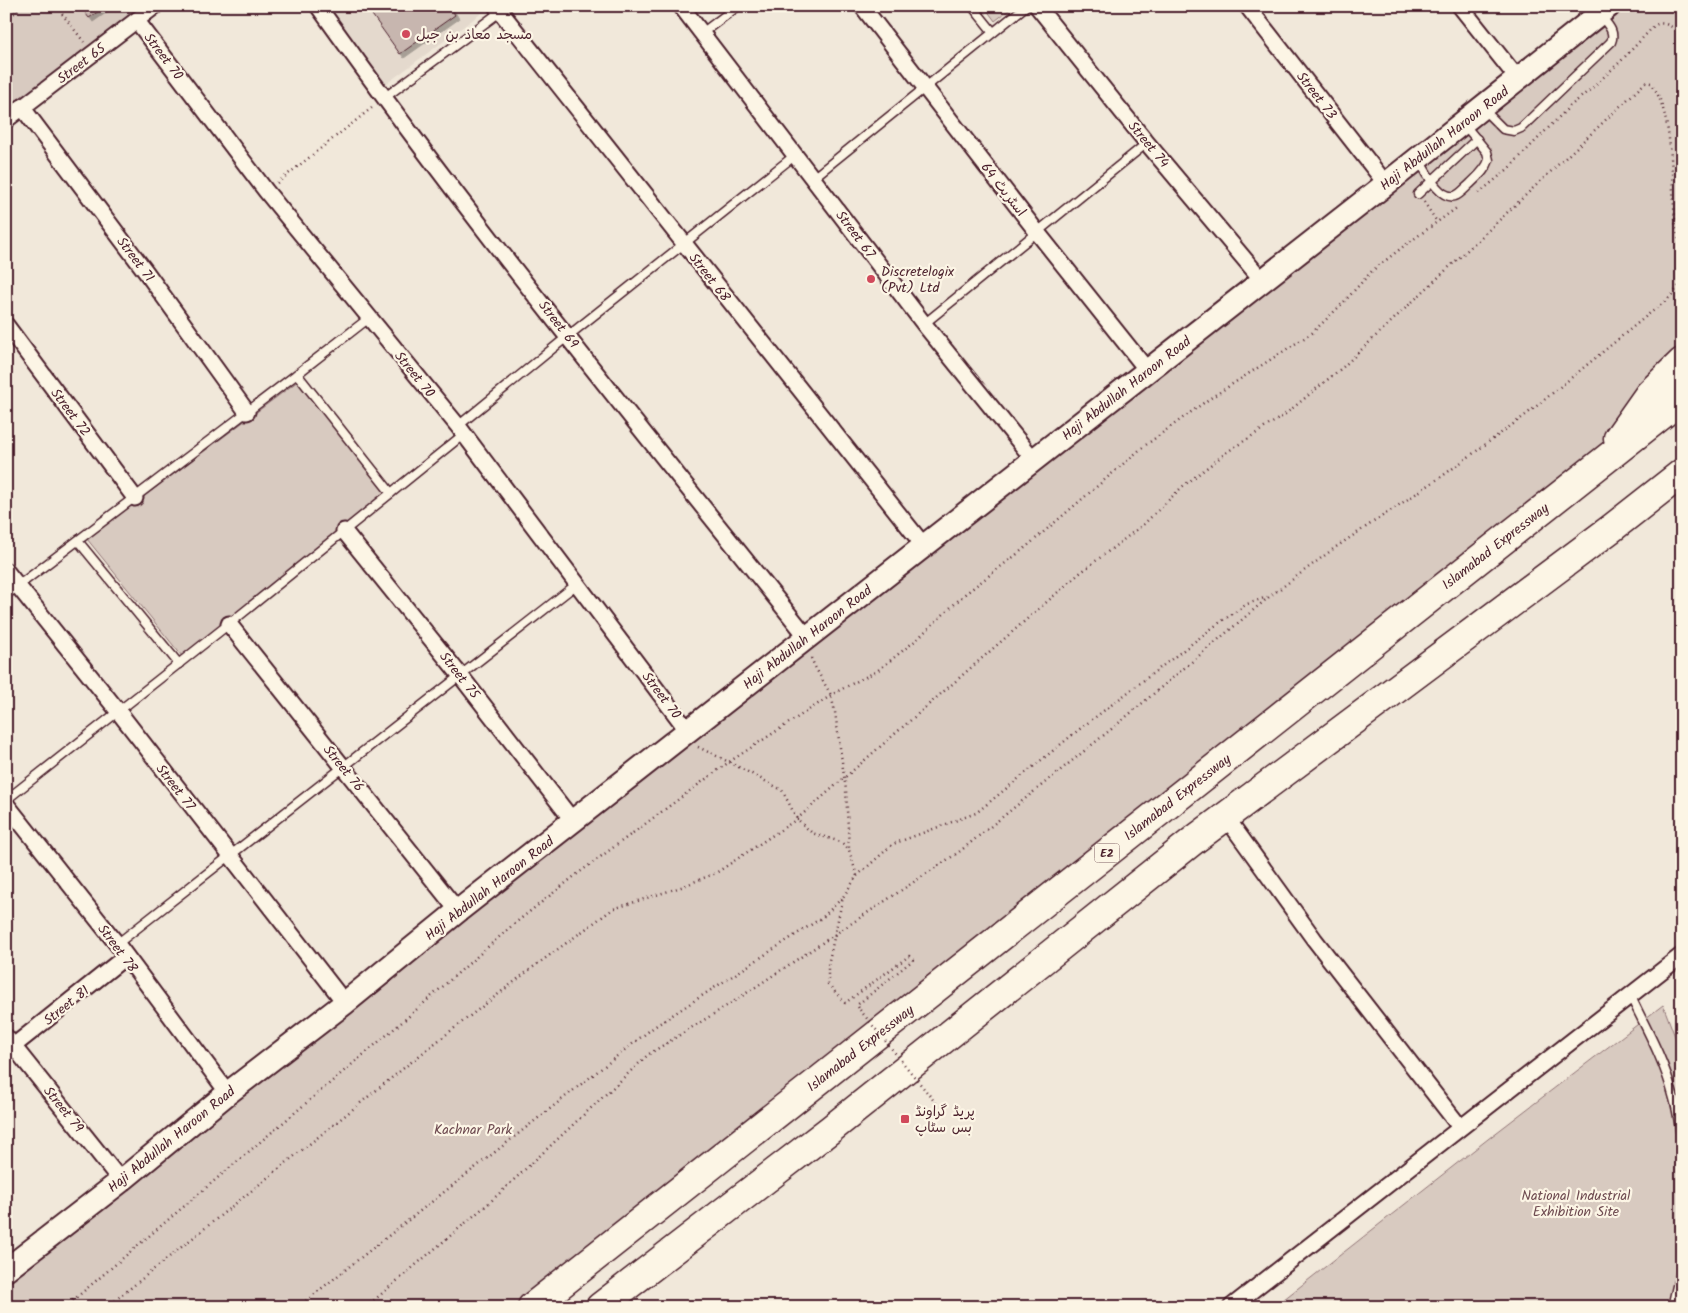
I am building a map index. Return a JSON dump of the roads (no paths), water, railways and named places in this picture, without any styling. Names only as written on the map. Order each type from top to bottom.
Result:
[{"type":"highway","points":[[1598,466],[1649,394],[1682,362]]},
{"type":"highway","name":"Islamabad Expressway","points":[[532,1307],[1682,399]]},
{"type":"highway","points":[[600,1307],[831,1129],[1186,846],[1612,528],[1682,473]]},
{"type":"highway","points":[[1612,528],[1682,490]]},
{"type":"street","name":"Street 65","points":[[6,120],[155,6]]},
{"type":"street","name":"Street 69","points":[[318,6],[384,98],[805,638]]},
{"type":"street","name":"Street 67","points":[[681,6],[924,324],[1034,460]]},
{"type":"street","name":"اسٹریٹ 64","points":[[862,6],[1037,232],[1147,370]]},
{"type":"street","name":"Street 74","points":[[1037,6],[1147,143],[1262,280]]},
{"type":"street","name":"Street 73","points":[[1247,6],[1386,184]]},
{"type":"street","points":[[1460,6],[1518,79]]},
{"type":"street","name":"Street 68","points":[[502,8],[684,245],[924,546]]},
{"type":"street","name":"Haji Abdullah Haroon Road","points":[[7,1269],[228,1093],[345,1003],[458,911],[1418,158],[1470,131],[1482,107],[1604,10]]},
{"type":"street","name":"Street 70","points":[[137,21],[266,191],[461,430],[688,731]]},
{"type":"street","name":"Street 71","points":[[22,107],[146,272],[247,412]]},
{"type":"street","name":"Street 72","points":[[6,325],[135,498]]},
{"type":"street","name":"Street 75","points":[[344,531],[460,675],[573,821]]},
{"type":"street","name":"Street 77","points":[[6,571],[12,591],[118,711],[345,1003]]},
{"type":"street","name":"Street 76","points":[[229,624],[458,911]]},
{"type":"street","name":"Street 78","points":[[6,802],[228,1093]]},
{"type":"street","points":[[1226,817],[1314,939],[1460,1127]]},
{"type":"street","name":"Street 81","points":[[9,1045],[121,951]]},
{"type":"street","points":[[1231,1307],[1682,955]]},
{"type":"street","name":"Street 79","points":[[9,1045],[121,1180]]},
{"type":"lane","points":[[702,33],[738,6]]},
{"type":"lane","points":[[972,6],[993,32]]},
{"type":"lane","points":[[813,178],[1026,6]]},
{"type":"lane","points":[[384,98],[502,8]]},
{"type":"lane","points":[[1482,107],[1503,129],[1514,131],[1521,128],[1610,42],[1612,32],[1604,10]]},
{"type":"lane","points":[[1418,158],[1432,180],[1444,195],[1448,197],[1459,194],[1488,165],[1489,156],[1470,131],[1432,180],[1418,194]]},
{"type":"lane","points":[[924,324],[1147,143]]},
{"type":"lane","points":[[6,802],[391,493],[568,336],[794,156]]},
{"type":"lane","points":[[12,591],[369,318]]},
{"type":"lane","points":[[297,374],[391,493]]},
{"type":"lane","points":[[78,540],[179,664]]},
{"type":"lane","points":[[121,951],[230,857],[577,584]]},
{"type":"lane","points":[[1630,995],[1654,1042],[1670,1082],[1682,1145]]},
{"type":"lane","points":[[1672,1307],[1682,1265]]},
{"type":"place","name":"مسجد معاذ بن جبل","points":[[406,34]]},
{"type":"place","name":"Discretelogix (Pvt) Ltd","points":[[871,279]]},
{"type":"place","name":"پریڈ گراونڈ بس سٹاپ","points":[[905,1119]]},
{"type":"park label","name":"Kachnar Park","points":[[473,1129]]},
{"type":"park label","name":"National Industrial Exhibition Site","points":[[1576,1204]]}]
